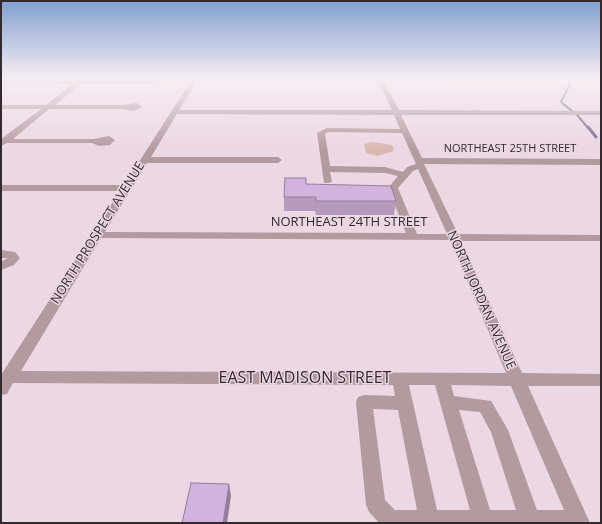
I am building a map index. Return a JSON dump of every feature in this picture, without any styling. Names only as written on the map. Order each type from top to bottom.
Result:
[{"type":"street","points":[[2,142],[54,102]]},
{"type":"street","name":"NORTH PROSPECT AVENUE","points":[[5,383],[180,102]]},
{"type":"street","name":"NORTH JORDAN AVENUE","points":[[391,102],[454,237],[579,522]]},
{"type":"street","points":[[1,107],[125,107]]},
{"type":"street","points":[[174,112],[601,113]]},
{"type":"street","points":[[327,181],[321,133],[327,130],[404,130]]},
{"type":"street","points":[[2,142],[96,141]]},
{"type":"street","points":[[144,160],[278,160]]},
{"type":"street","name":"NORTHEAST 25TH STREET","points":[[420,163],[601,162]]},
{"type":"street","points":[[413,237],[393,188],[410,169],[420,163]]},
{"type":"street","points":[[326,169],[385,170],[404,175]]},
{"type":"street","points":[[1,188],[126,188]]},
{"type":"street","name":"NORTHEAST 24TH STREET","points":[[97,235],[601,238]]},
{"type":"street","points":[[1,254],[8,254],[14,258],[10,262],[1,266]]},
{"type":"street","points":[[400,379],[429,520]]},
{"type":"street","name":"EAST MADISON STREET","points":[[5,383],[400,379],[601,380]]},
{"type":"street","points":[[441,379],[482,520]]},
{"type":"street","points":[[405,403],[364,402],[376,505],[391,522],[429,520],[530,520],[579,522]]},
{"type":"street","points":[[448,402],[485,406],[499,430],[530,520]]},
{"type":"shaded area","points":[[372,142],[392,145],[394,151],[377,156],[366,153],[364,144]]},
{"type":"building","points":[[285,178],[306,178],[306,184],[391,186],[396,201],[316,201],[316,197],[284,197]]},
{"type":"building","points":[[191,483],[229,484],[223,523],[182,523]]},
{"type":"waterway","points":[[562,102],[578,116],[588,128]]},
{"type":"waterway","points":[[588,127],[596,137]]}]
